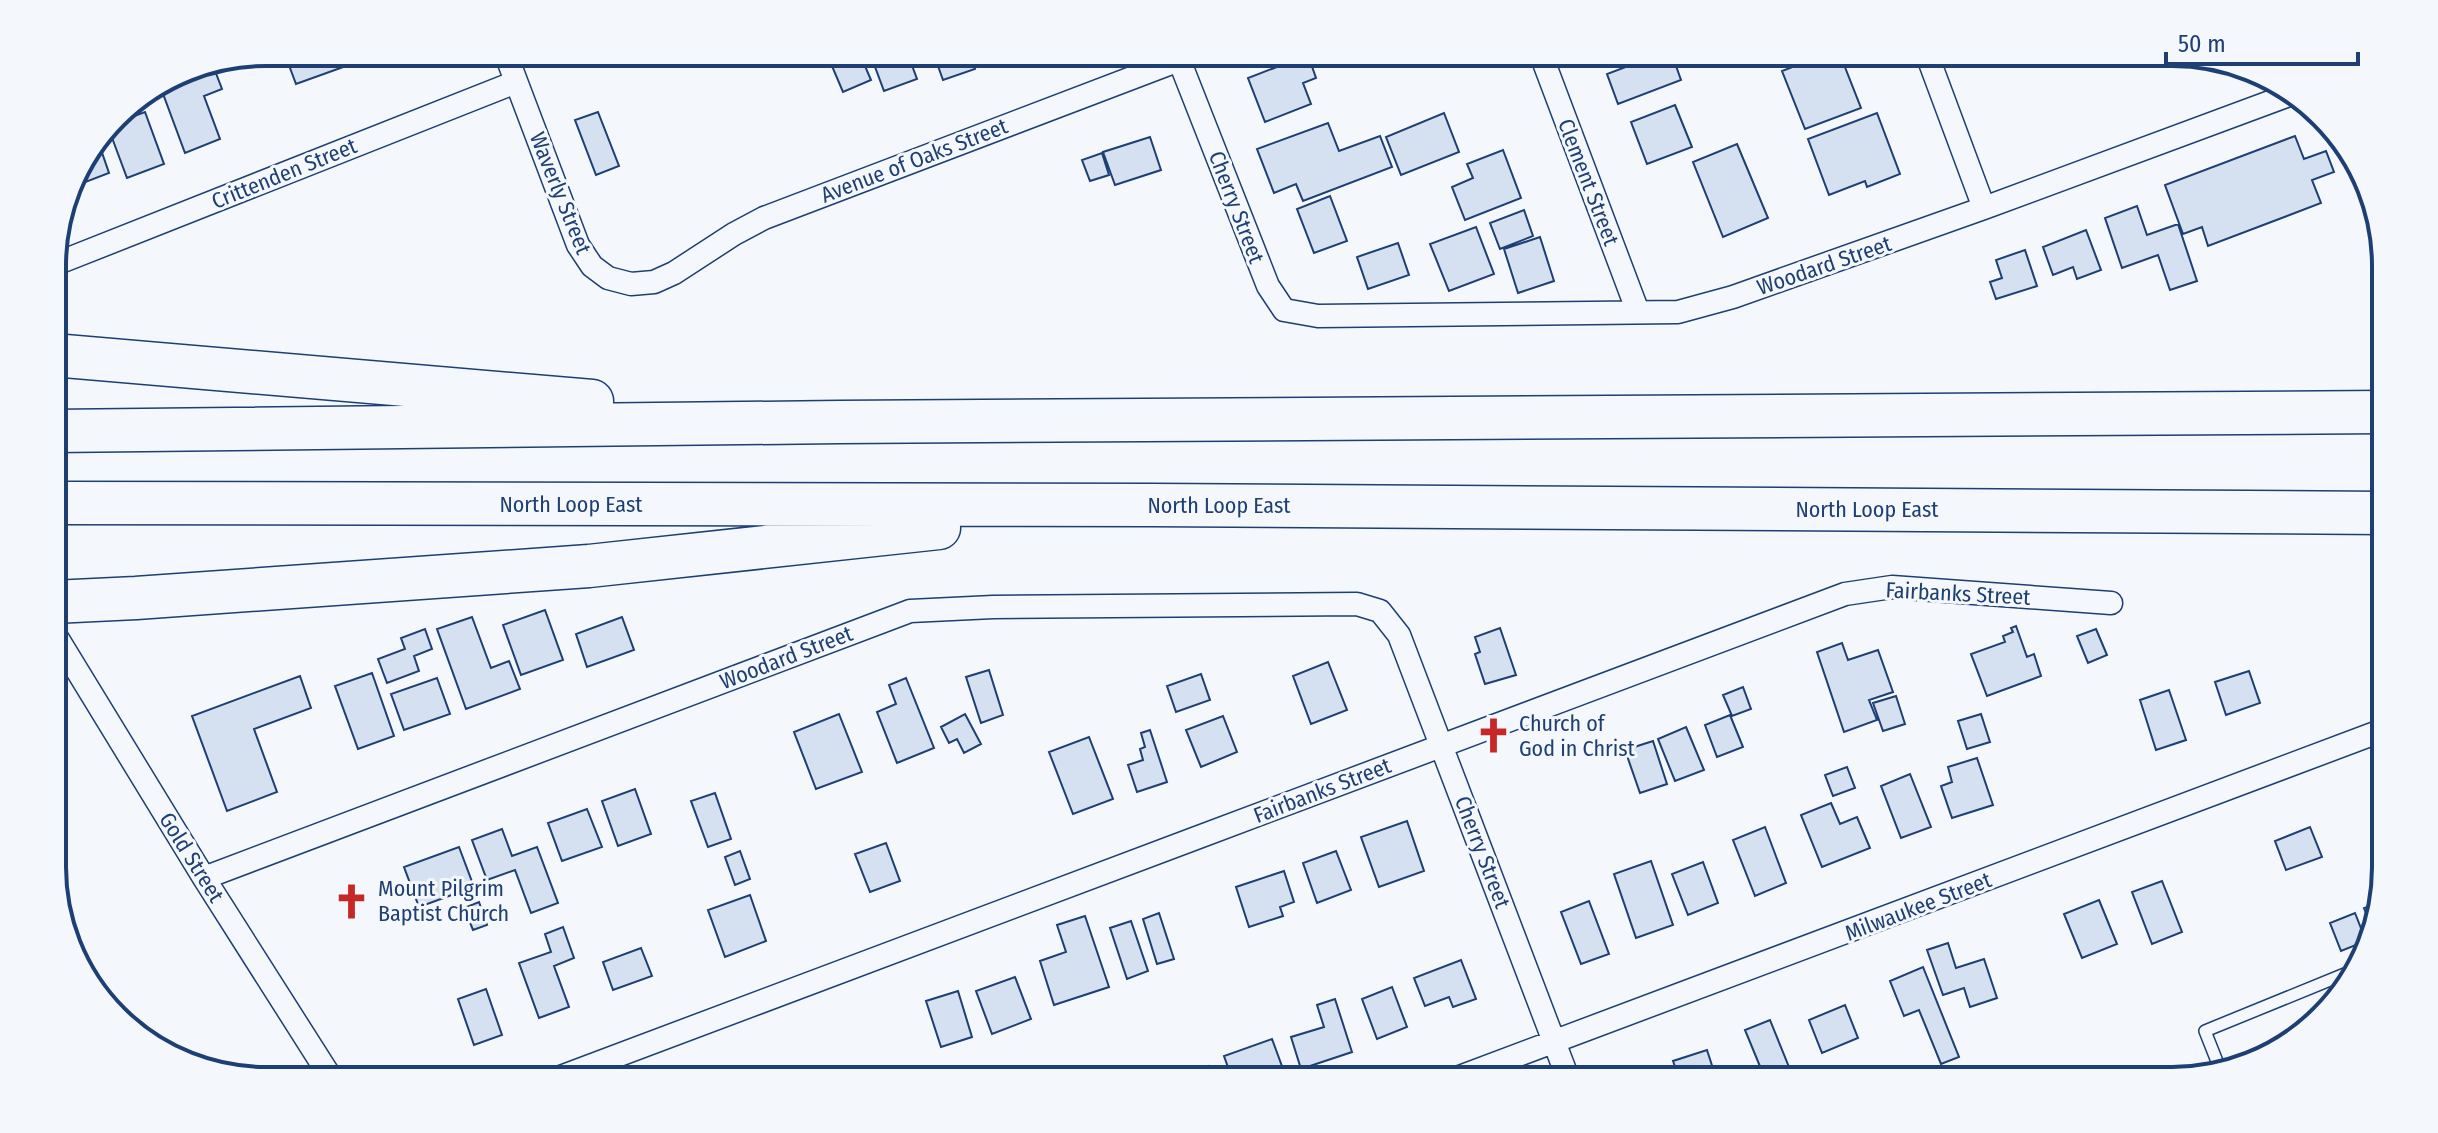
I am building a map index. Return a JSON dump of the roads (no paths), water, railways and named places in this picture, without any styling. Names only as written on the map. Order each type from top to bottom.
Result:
[{"type":"highway","points":[[66,356],[840,422]]},
{"type":"highway","points":[[66,431],[840,422],[2372,412]]},
{"type":"highway","name":"North Loop East","points":[[66,503],[1151,505],[2372,513]]},
{"type":"highway","points":[[66,601],[589,566],[1151,505]]},
{"type":"street","name":"Waverly Street","points":[[510,66],[578,245],[592,266],[608,278],[631,284],[659,280]]},
{"type":"street","name":"Avenue of Oaks Street","points":[[659,280],[764,218],[1152,66]]},
{"type":"street","name":"Cherry Street","points":[[1182,66],[1268,286],[1284,310],[1336,316]]},
{"type":"street","name":"Clement Street","points":[[1545,66],[1638,312]]},
{"type":"street","points":[[1931,66],[1984,208]]},
{"type":"street","name":"Crittenden Street","points":[[66,260],[516,82]]},
{"type":"street","name":"Woodard Street","points":[[1336,316],[1678,312],[1733,297],[1984,208],[2280,98]]},
{"type":"street","name":"Fairbanks Street","points":[[588,1067],[1845,594],[1892,587],[2111,603]]},
{"type":"street","name":"Woodard Street","points":[[204,878],[910,611],[993,607],[1357,604],[1380,611],[1392,625]]},
{"type":"street","name":"Cherry Street","points":[[1392,625],[1399,635],[1564,1067]]},
{"type":"street","name":"Gold Street","points":[[66,652],[324,1067]]},
{"type":"street","name":"Milwaukee Street","points":[[1486,1067],[2372,734]]},
{"type":"lane","points":[[2217,1061],[2205,1031],[2339,976]]},
{"type":"place","name":"Church of God in Christ","points":[[1493,736]]},
{"type":"place","name":"Mount Pilgrim Baptist Church","points":[[352,901]]}]
